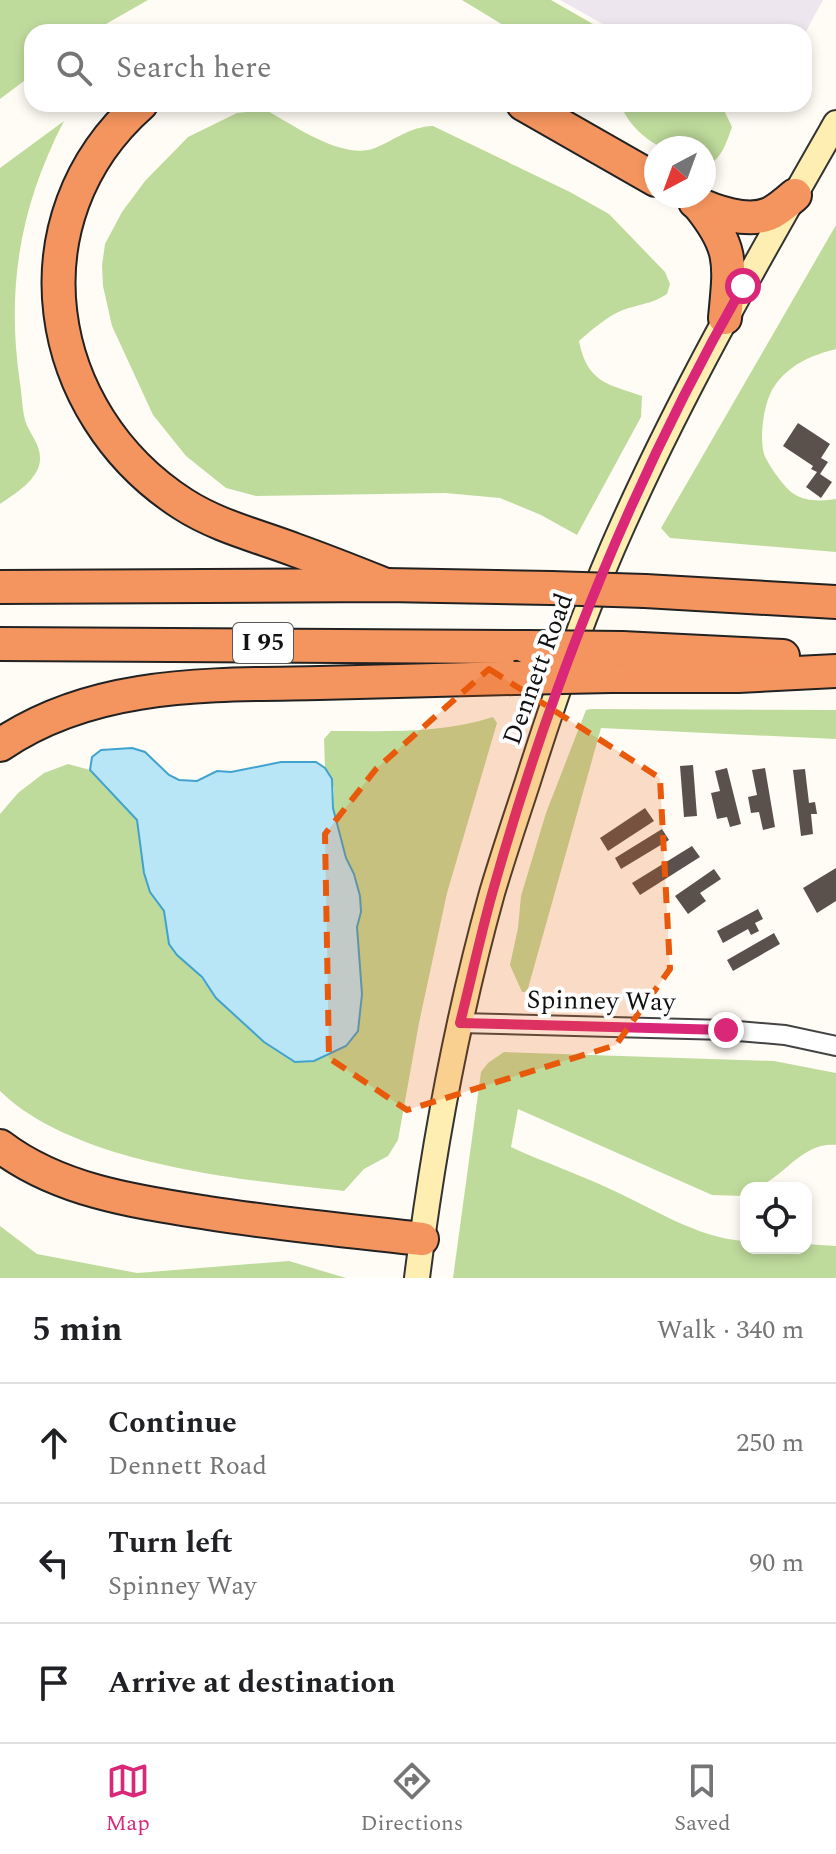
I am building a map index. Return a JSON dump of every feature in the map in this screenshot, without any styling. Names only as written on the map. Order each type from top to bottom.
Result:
[{"type":"highway","points":[[134,112],[112,135],[92,164],[75,198],[60,262],[59,303],[64,338],[74,374],[87,402],[125,456],[154,484],[185,505],[217,521],[386,585]]},
{"type":"highway","points":[[537,112],[644,173]]},
{"type":"highway","points":[[711,208],[756,217],[767,215],[795,195]]},
{"type":"highway","points":[[699,208],[713,222],[726,249],[730,282],[725,318]]},
{"type":"highway","name":"I 95","points":[[0,587],[386,585],[645,591],[836,602]]},
{"type":"highway","name":"I 95","points":[[0,644],[527,647],[617,662],[836,659]]},
{"type":"highway","points":[[0,745],[46,719],[81,706],[168,687],[514,678],[617,662],[738,676],[836,671]]},
{"type":"highway","points":[[0,1146],[58,1178],[129,1199],[251,1219],[422,1239]]},
{"type":"street","name":"Dennett Road","points":[[417,1278],[437,1144],[460,1023],[492,894],[555,697],[612,548],[667,430],[725,318],[836,123]]},
{"type":"street","name":"Spinney Way","points":[[460,1023],[726,1030],[785,1035],[836,1046]]},
{"type":"highlighted area","points":[[489,669],[660,778],[670,969],[616,1045],[407,1110],[329,1058],[325,834],[376,769]]},
{"type":"shaded area","points":[[560,0],[823,0],[810,24],[603,24]]},
{"type":"green space","points":[[0,0],[148,0],[106,24],[24,24],[24,81],[0,99]]},
{"type":"green space","points":[[462,0],[551,0],[593,24],[501,24]]},
{"type":"green space","points":[[269,112],[319,140],[349,150],[363,151],[410,131],[433,126],[609,214],[665,272],[670,284],[667,294],[617,313],[579,341],[593,373],[609,384],[642,396],[641,417],[577,535],[541,515],[500,498],[445,493],[256,496],[226,488],[186,456],[153,415],[112,326],[103,286],[105,244],[122,212],[145,181],[188,137],[237,113]]},
{"type":"green space","points":[[624,112],[725,112],[732,127],[716,159],[716,136],[644,136]]},
{"type":"green space","points":[[64,121],[27,216],[16,281],[16,348],[23,411],[39,449],[39,467],[31,480],[0,504],[0,168]]},
{"type":"green space","points":[[836,225],[836,349],[801,362],[780,379],[770,393],[762,438],[766,458],[790,491],[809,500],[836,499],[836,552],[670,538],[661,528]]},
{"type":"green space","points":[[586,710],[836,710],[836,739],[601,728],[527,992],[522,992],[510,965],[521,896],[546,813]]},
{"type":"green space","points":[[493,717],[497,723],[447,893],[398,1140],[388,1156],[364,1169],[344,1191],[211,1174],[116,1152],[72,1136],[32,1116],[0,1091],[0,814],[18,793],[44,773],[68,764],[90,770],[137,820],[144,873],[150,892],[164,911],[167,932],[216,998],[264,1042],[283,1054],[335,1052],[347,1046],[358,1031],[362,994],[357,927],[361,912],[354,874],[346,858],[333,808],[334,790],[325,768],[324,739],[331,731],[433,729]]},
{"type":"green space","points":[[504,1052],[774,1061],[836,1073],[836,1145],[810,1150],[767,1182],[740,1182],[740,1196],[712,1195],[518,1109],[511,1147],[675,1221],[710,1235],[740,1240],[740,1254],[812,1254],[812,1244],[836,1246],[836,1278],[453,1278],[481,1072]]},
{"type":"green space","points":[[0,1226],[37,1254],[137,1273],[289,1261],[346,1278],[0,1278]]},
{"type":"water","points":[[132,748],[145,752],[169,775],[179,780],[197,781],[217,771],[231,772],[281,762],[316,762],[325,768],[332,779],[333,808],[360,896],[361,912],[357,927],[362,994],[358,1031],[346,1046],[314,1061],[295,1062],[264,1042],[216,998],[202,977],[169,944],[164,911],[150,892],[144,873],[137,820],[90,770],[92,757],[101,750]]},
{"type":"building","points":[[798,423],[830,444],[821,458],[828,462],[820,474],[832,482],[821,498],[806,487],[817,472],[811,469],[813,466],[783,446]]},
{"type":"building","points":[[693,765],[697,816],[684,817],[680,766]]},
{"type":"building","points":[[727,768],[741,824],[730,827],[727,817],[717,819],[711,793],[720,791],[715,771]]},
{"type":"building","points":[[765,768],[775,827],[763,830],[759,812],[751,813],[748,797],[757,795],[752,770]]},
{"type":"building","points":[[805,769],[809,803],[815,802],[817,814],[811,814],[813,834],[801,836],[793,770]]},
{"type":"building","points":[[645,808],[654,821],[608,851],[600,838]]},
{"type":"building","points":[[662,829],[669,840],[621,869],[615,858]]},
{"type":"building","points":[[692,846],[700,857],[640,895],[632,883]]},
{"type":"building","points":[[836,868],[836,901],[817,913],[803,888]]},
{"type":"building","points":[[714,869],[721,879],[700,893],[706,901],[688,914],[675,896]]},
{"type":"building","points":[[758,909],[763,919],[755,923],[759,931],[751,935],[748,929],[723,943],[717,931]]},
{"type":"building","points":[[774,933],[780,944],[733,971],[727,960]]},
{"type":"route","points":[[726,1030],[460,1023],[492,894],[555,697],[612,548],[667,430],[743,286]]}]
